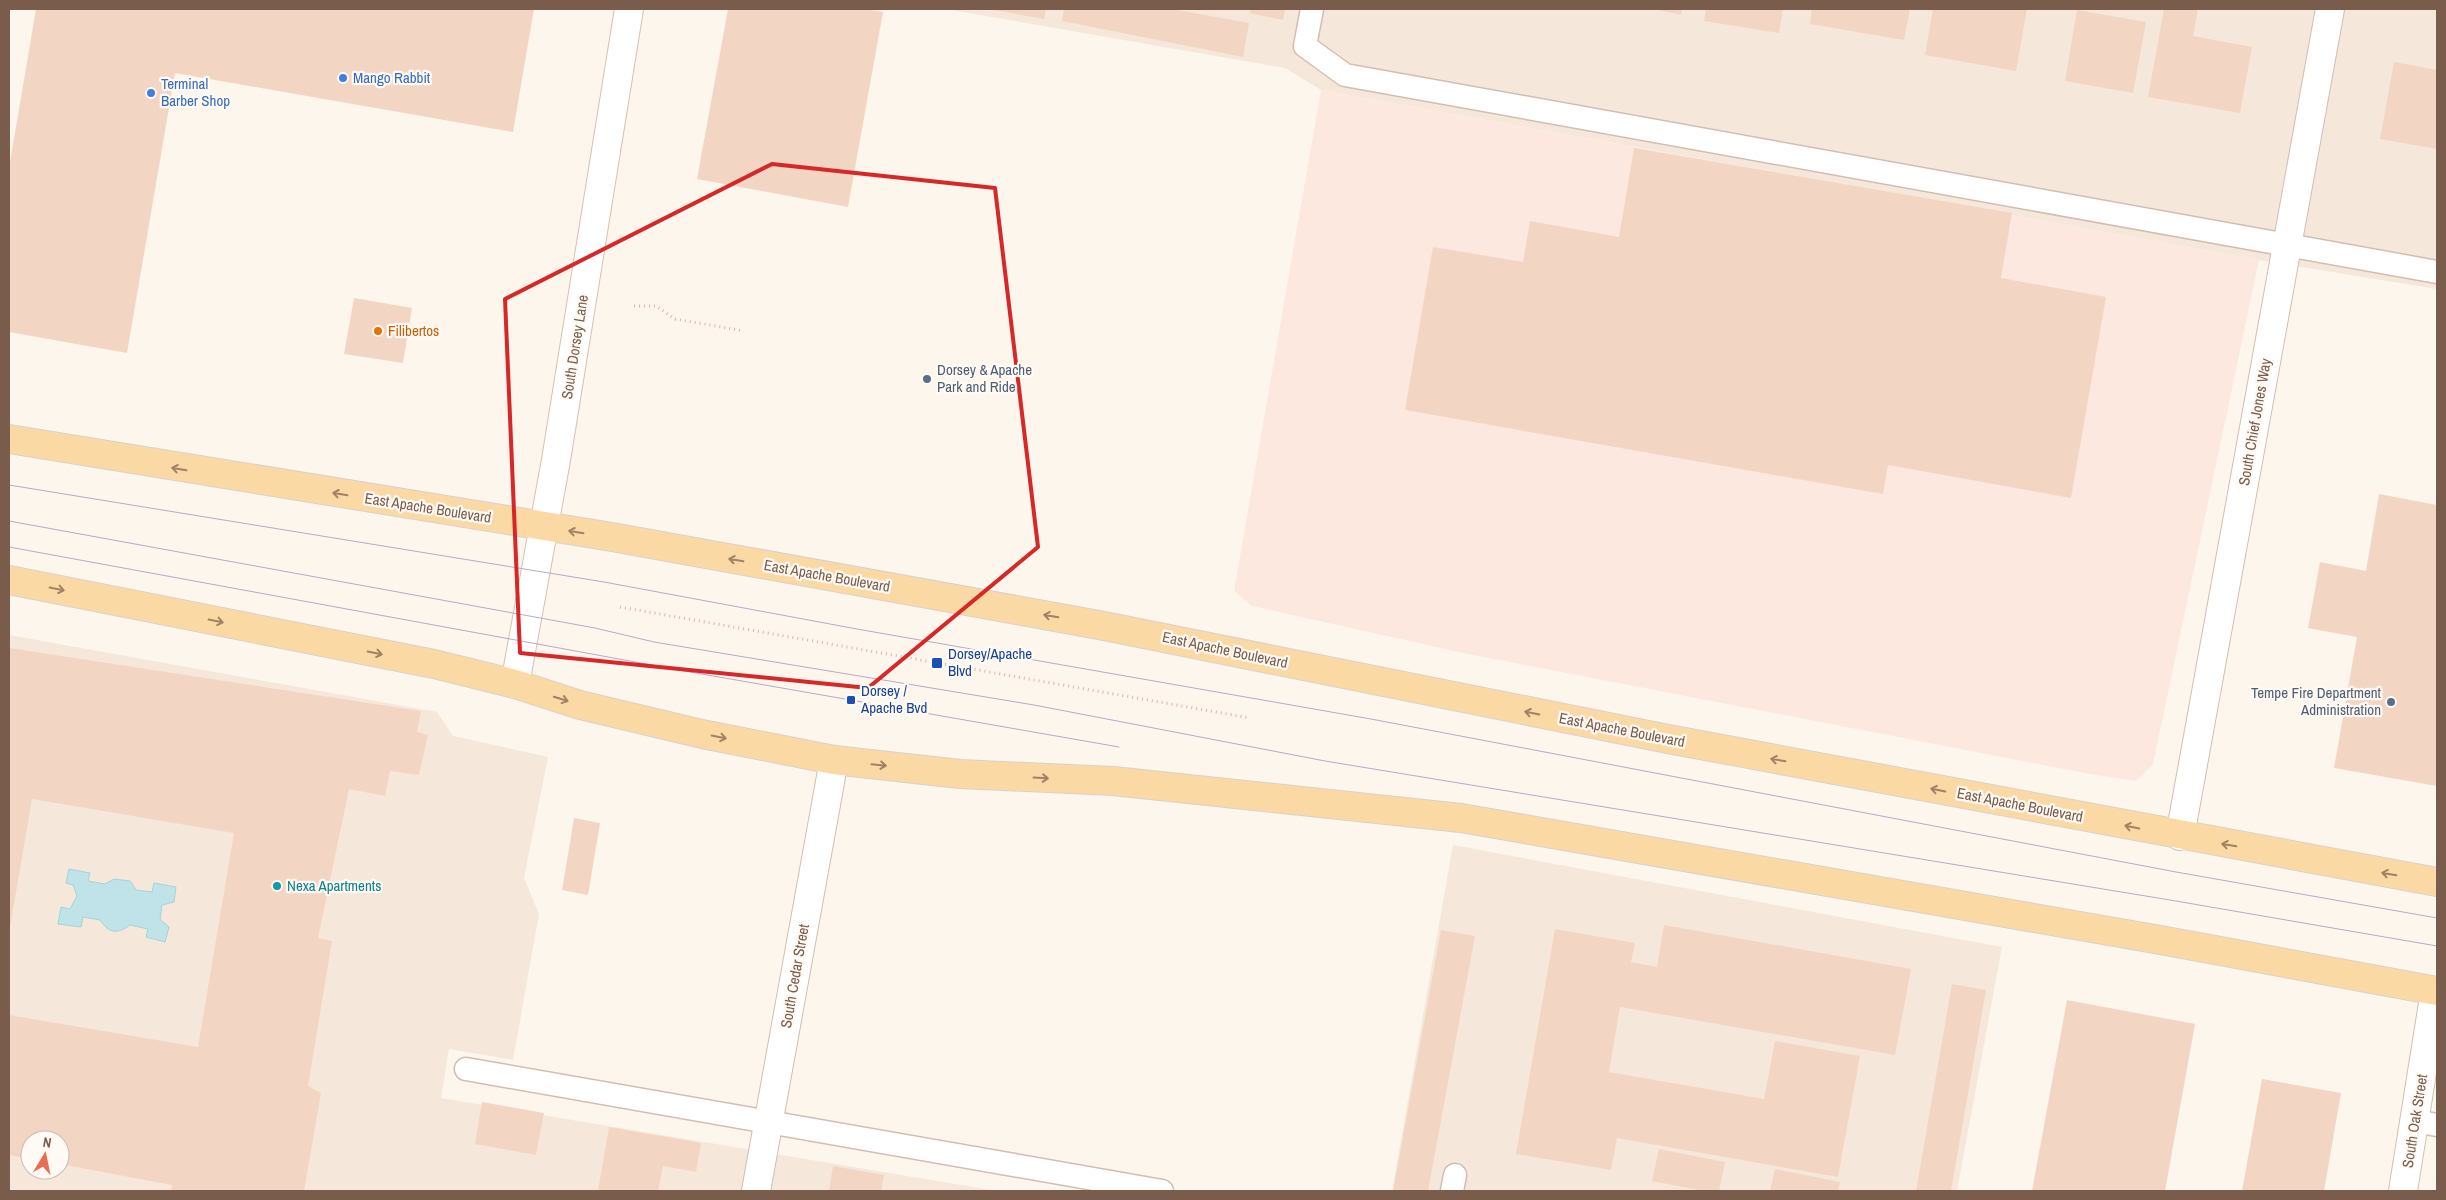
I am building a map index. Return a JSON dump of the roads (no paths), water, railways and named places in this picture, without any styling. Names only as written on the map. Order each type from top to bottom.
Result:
[{"type":"main road","name":"East Apache Boulevard","points":[[9,439],[544,527],[1099,625],[1568,720],[2180,836],[2437,882]]},
{"type":"main road","points":[[9,580],[424,662],[515,684],[580,705],[834,760],[960,774],[1113,781],[1461,818],[2156,939],[2436,991]]},
{"type":"street","name":"South Dorsey Lane","points":[[515,684],[580,318],[629,9]]},
{"type":"street","name":"South Chief Jones Way","points":[[2180,836],[2330,9]]},
{"type":"street","name":"South Cedar Street","points":[[756,1191],[834,760]]},
{"type":"street","name":"South Oak Street","points":[[2403,1191],[2426,1123],[2436,991]]},
{"type":"lane","points":[[1312,9],[1305,46],[1345,75],[2437,272]]},
{"type":"lane","points":[[466,1069],[1162,1191]]},
{"type":"water","points":[[69,869],[90,873],[88,881],[105,884],[114,879],[130,881],[136,890],[152,892],[154,883],[176,887],[174,902],[162,905],[160,919],[169,927],[165,942],[146,937],[148,929],[130,925],[122,930],[114,931],[103,925],[100,920],[83,917],[81,927],[58,924],[61,907],[70,909],[77,896],[73,885],[66,883]]},
{"type":"tram line","points":[[9,485],[604,582],[857,629],[1371,719],[2176,872],[2437,918]]},
{"type":"tram line","points":[[9,521],[595,628],[654,642],[1034,705],[1325,761],[2170,900],[2437,946]]},
{"type":"tram line","points":[[9,547],[679,670],[1119,747]]},
{"type":"place","name":"Mango Rabbit","points":[[343,78]]},
{"type":"place","name":"Terminal Barber Shop","points":[[151,93]]},
{"type":"place","name":"Filibertos","points":[[378,331]]},
{"type":"place","name":"Dorsey & Apache Park and Ride","points":[[927,379]]},
{"type":"place","name":"Dorsey/Apache Blvd","points":[[937,663]]},
{"type":"place","name":"Dorsey / Apache Bvd","points":[[851,700]]},
{"type":"place","name":"Tempe Fire Department Administration","points":[[2391,702]]},
{"type":"place","name":"Nexa Apartments","points":[[277,886]]}]
